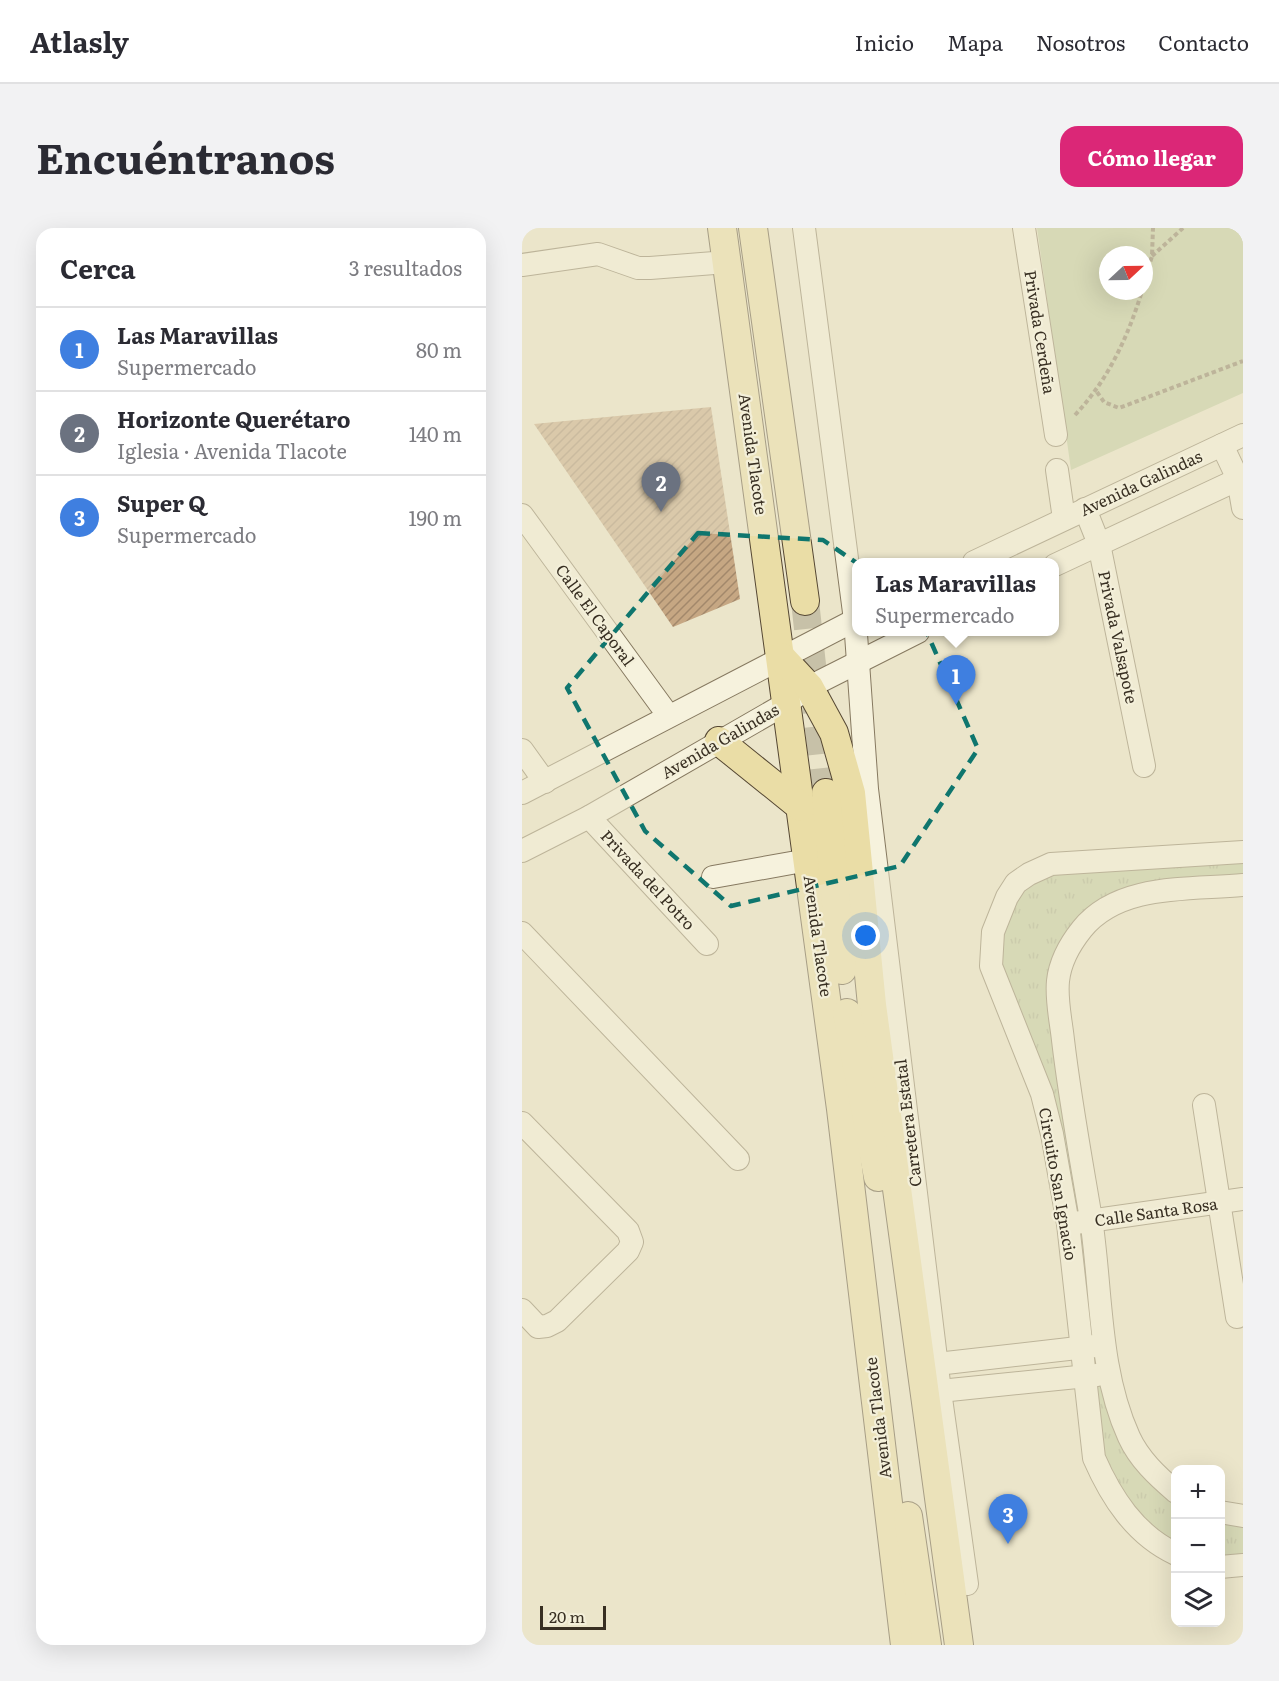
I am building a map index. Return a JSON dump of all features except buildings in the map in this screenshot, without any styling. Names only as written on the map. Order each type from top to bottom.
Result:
[{"type":"main road","name":"Avenida Tlacote","points":[[722,228],[781,657],[798,695],[801,807],[905,1645]]},
{"type":"main road","name":"Avenida Tlacote","points":[[753,228],[805,602]]},
{"type":"main road","points":[[798,695],[834,733],[850,793],[872,1005],[959,1645]]},
{"type":"main road","points":[[719,741],[801,807]]},
{"type":"main road","name":"Avenida Tlacote","points":[[826,793],[837,927],[849,1029],[885,1214],[921,1496],[945,1645]]},
{"type":"main road","points":[[849,1029],[885,1353],[927,1645]]},
{"type":"main road","points":[[967,1584],[976,1645]]},
{"type":"street","name":"Carretera Estatal","points":[[804,228],[852,589]]},
{"type":"street","name":"Privada Cerdeña","points":[[1024,228],[1056,435]]},
{"type":"street","points":[[522,265],[598,254],[638,268],[727,262]]},
{"type":"street","name":"Avenida Galindas","points":[[982,558],[1243,435]]},
{"type":"street","points":[[1222,445],[1240,478],[1243,508]]},
{"type":"street","points":[[1057,470],[1064,519]]},
{"type":"street","points":[[1059,563],[1240,478]]},
{"type":"street","name":"Privada Valsapote","points":[[1085,509],[1099,544],[1144,766]]},
{"type":"street","name":"Calle El Caporal","points":[[522,515],[668,715]]},
{"type":"street","points":[[522,793],[852,621]]},
{"type":"street","name":"Carretera Estatal","points":[[858,636],[867,789],[940,1391],[967,1584]]},
{"type":"street","name":"Avenida Galindas","points":[[522,851],[589,816],[798,695],[910,636]]},
{"type":"street","points":[[522,750],[545,782]]},
{"type":"street","name":"Privada del Potro","points":[[589,816],[707,944]]},
{"type":"street","name":"Circuito San Ignacio","points":[[1171,1551],[1148,1536],[1127,1516],[1107,1488],[1094,1458],[1068,1224],[1052,1134],[1042,1094],[991,966],[993,932],[1007,897],[1016,883],[1051,864],[1243,852]]},
{"type":"street","points":[[713,877],[808,860]]},
{"type":"street","name":"Circuito San Ignacio","points":[[1171,1488],[1150,1469],[1129,1438],[1108,1374],[1091,1222],[1070,1098],[1058,983],[1061,964],[1083,927],[1112,904],[1135,894],[1243,885]]},
{"type":"street","points":[[522,933],[738,1159]]},
{"type":"street","points":[[1204,1105],[1237,1317]]},
{"type":"street","points":[[522,1123],[628,1231],[632,1242],[628,1251],[557,1321],[548,1326],[538,1327],[522,1310]]},
{"type":"street","name":"Calle Santa Rosa","points":[[1068,1224],[1243,1199]]},
{"type":"street","points":[[937,1364],[1106,1345]]},
{"type":"street","points":[[940,1391],[1108,1374]]},
{"type":"street","points":[[1225,1513],[1243,1516]]},
{"type":"street","points":[[1225,1567],[1243,1565]]},
{"type":"path","points":[[1153,246],[1154,228]]},
{"type":"path","points":[[1153,255],[1183,228]]},
{"type":"path","points":[[1056,435],[1097,392],[1131,327],[1139,300]]},
{"type":"path","points":[[1097,392],[1104,402],[1119,408],[1243,362]]},
{"type":"highlighted area","points":[[698,533],[823,540],[913,601],[978,749],[900,866],[731,906],[645,831],[567,688]]},
{"type":"green space","points":[[1037,228],[1243,228],[1243,393],[1071,470]]},
{"type":"green space","points":[[1243,852],[1243,885],[1112,904],[1057,983],[1129,1438],[1171,1487],[1171,1550],[1107,1488],[1052,1134],[991,966],[993,932],[1029,874]]},
{"type":"green space","points":[[1225,1513],[1243,1516],[1243,1565],[1225,1567]]},
{"type":"tunnel","points":[[805,601],[826,793]]},
{"type":"place","name":"Horizonte Querétaro","points":[[661,512]]},
{"type":"place","name":"Las Maravillas","points":[[956,705]]},
{"type":"place","name":"Super Q","points":[[1008,1544]]}]
